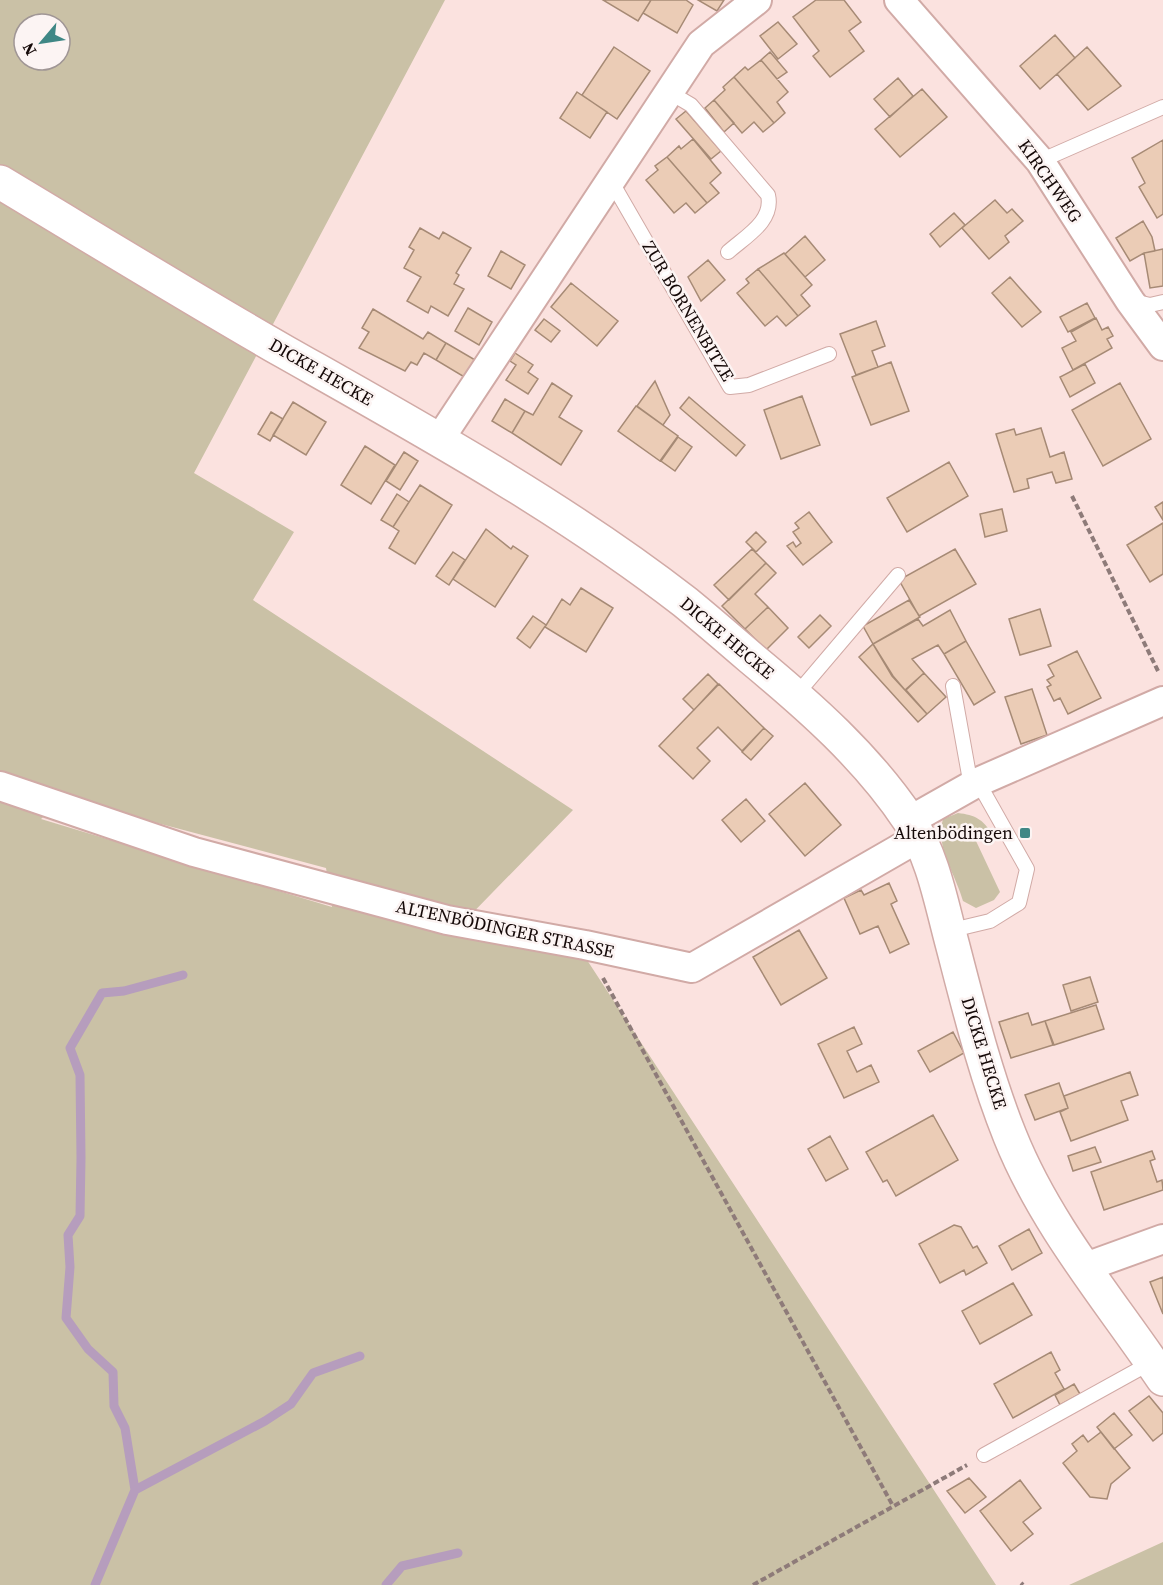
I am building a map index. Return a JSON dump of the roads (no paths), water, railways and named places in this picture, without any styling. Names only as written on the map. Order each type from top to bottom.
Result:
[{"type":"street","points":[[439,440],[701,44],[758,0]]},
{"type":"street","name":"KIRCHWEG","points":[[899,0],[1040,161],[1130,301],[1163,346]]},
{"type":"street","name":"DICKE HECKE","points":[[0,183],[261,338],[439,440],[584,530],[684,601],[796,695],[861,759],[914,829],[934,875],[975,1032],[1010,1136],[1043,1205],[1083,1268],[1157,1370]]},
{"type":"street","name":"ALTENBÖDINGER STRASSE","points":[[0,786],[194,852],[355,896],[447,920],[585,945],[692,968],[914,829],[974,784],[1163,701]]},
{"type":"street","points":[[1083,1268],[1163,1239]]},
{"type":"lane","points":[[669,92],[691,105],[768,195],[768,215],[728,252]]},
{"type":"lane","points":[[1040,161],[1163,107]]},
{"type":"lane","name":"ZUR BORNENBITZE","points":[[610,179],[730,387],[749,385],[829,354]]},
{"type":"lane","points":[[1130,301],[1150,305],[1163,302]]},
{"type":"lane","points":[[796,695],[898,575]]},
{"type":"lane","points":[[948,931],[990,921],[1019,903],[1026,869],[974,784],[953,686]]},
{"type":"lane","name":"DICKE HECKE","points":[[984,1455],[1157,1370]]},
{"type":"waterway","points":[[95,1585],[135,1490],[125,1428],[114,1406],[113,1372],[88,1349],[66,1318],[70,1267],[68,1235],[80,1216],[81,1158],[80,1075],[70,1048],[102,993],[124,991],[183,975]]},
{"type":"waterway","points":[[135,1490],[265,1421],[291,1404],[313,1373],[360,1356]]},
{"type":"waterway","points":[[386,1585],[402,1566],[458,1553]]},
{"type":"place","name":"Altenbödingen","points":[[1025,833]]}]
